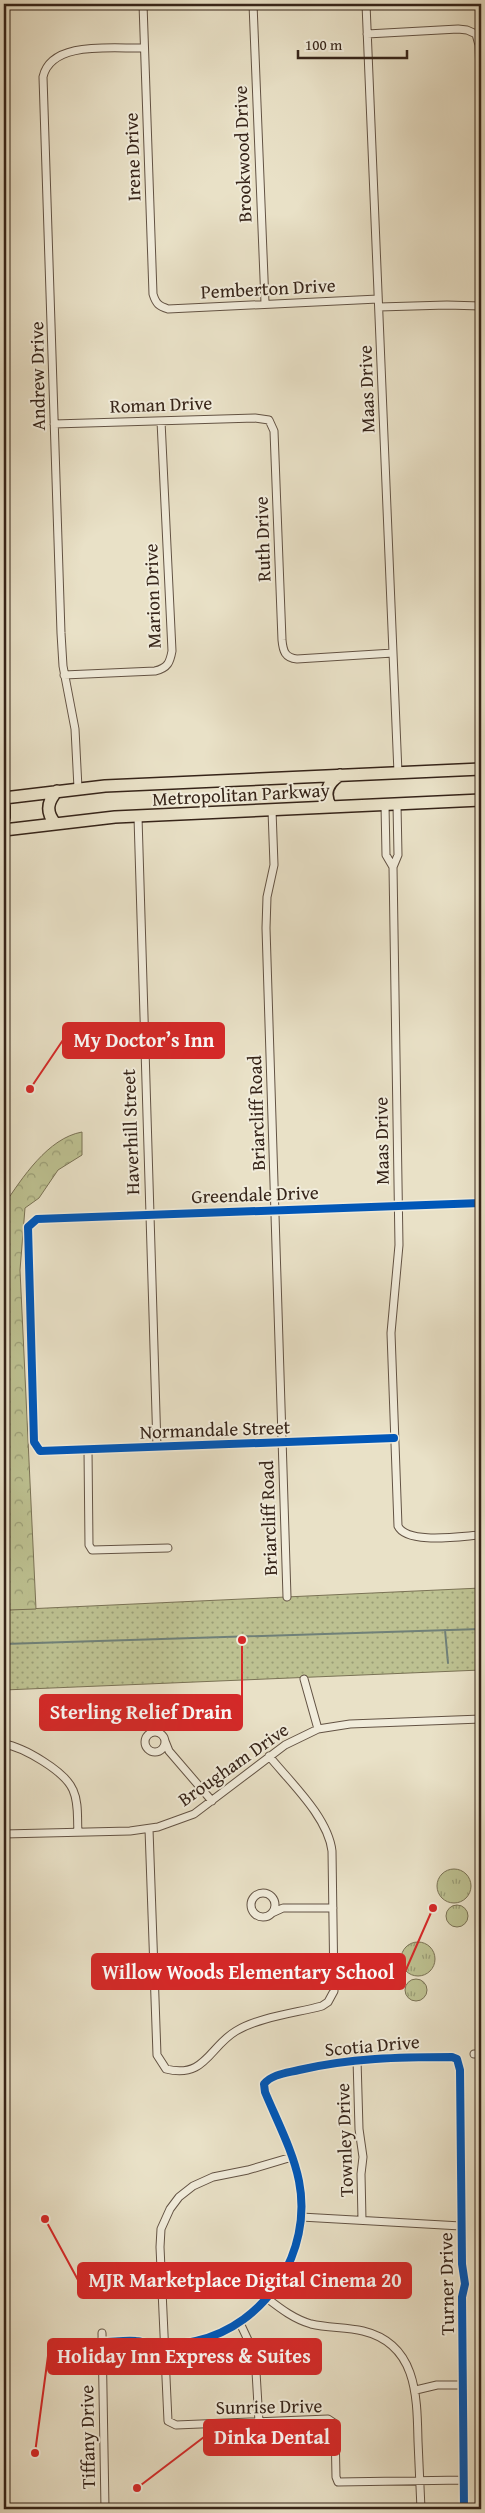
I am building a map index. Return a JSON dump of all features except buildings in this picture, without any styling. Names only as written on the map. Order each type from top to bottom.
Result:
[{"type":"main road","name":"Metropolitan Parkway","points":[[4,798],[78,788],[481,769]]},
{"type":"main road","points":[[331,807],[327,798],[327,790],[331,782],[340,775]]},
{"type":"main road","points":[[55,823],[50,818],[48,808],[52,797],[57,791]]},
{"type":"main road","name":"Metropolitan Parkway","points":[[4,830],[55,823],[138,817],[481,800]]},
{"type":"main road","points":[[4,806],[4,818]]},
{"type":"street","name":"Irene Drive","points":[[142,4],[153,294],[159,306]]},
{"type":"street","name":"Brookwood Drive","points":[[253,4],[265,303]]},
{"type":"street","name":"Maas Drive","points":[[366,4],[398,773]]},
{"type":"street","points":[[367,34],[458,29],[476,34],[479,45],[481,104]]},
{"type":"street","name":"Andrew Drive","points":[[78,788],[74,721],[64,675],[54,424],[44,72],[56,56],[66,52],[144,48]]},
{"type":"street","name":"Pemberton Drive","points":[[159,306],[168,309],[265,303],[378,303],[481,306]]},
{"type":"street","name":"Roman Drive","points":[[54,424],[254,418],[269,420]]},
{"type":"street","name":"Ruth Drive","points":[[269,420],[274,431],[282,640],[287,656],[297,659],[393,653]]},
{"type":"street","name":"Marion Drive","points":[[64,675],[155,671],[164,668],[170,660],[172,650],[161,421]]},
{"type":"street","name":"Maas Drive","points":[[392,867],[398,855],[397,804]]},
{"type":"street","name":"Maas Drive","points":[[385,805],[386,855],[392,867],[398,1254],[391,1315],[398,1522],[402,1532],[415,1537],[481,1535]]},
{"type":"street","name":"Briarcliff Road","points":[[272,810],[274,865],[267,896],[266,919],[287,1597]]},
{"type":"street","name":"Haverhill Street","points":[[138,817],[157,1447]]},
{"type":"street","name":"Greendale Drive","points":[[37,1449],[34,1442],[30,1327],[28,1230],[30,1223],[37,1220],[149,1214],[481,1203]]},
{"type":"street","name":"Normandale Street","points":[[37,1449],[44,1452],[394,1438]]},
{"type":"street","points":[[88,1450],[89,1544],[92,1550],[168,1548]]},
{"type":"street","points":[[304,1679],[318,1729]]},
{"type":"street","name":"Brougham Drive","points":[[4,1834],[149,1829],[182,1820],[212,1801],[269,1756],[297,1738],[318,1729],[350,1724],[481,1720]]},
{"type":"street","points":[[170,1751],[158,1752],[148,1750],[145,1744],[146,1737],[150,1732],[157,1732],[163,1735],[170,1751],[212,1801]]},
{"type":"street","points":[[158,1752],[164,1747],[166,1741]]},
{"type":"street","points":[[4,1744],[34,1756],[63,1776],[70,1784],[77,1804],[78,1832]]},
{"type":"street","points":[[149,1829],[156,2047],[159,2062],[166,2069],[175,2072],[195,2068],[207,2060],[235,2032],[243,2028],[322,2006],[328,2002],[334,1991],[332,1851],[329,1834],[320,1819],[269,1756]]},
{"type":"street","points":[[283,1908],[265,1917],[254,1914],[252,1900],[257,1893],[264,1892],[274,1904],[283,1908],[333,1908]]},
{"type":"street","points":[[272,1913],[274,1904]]},
{"type":"street","name":"Scotia Drive","points":[[292,2157],[265,2092],[264,2084],[278,2075],[357,2059],[442,2057],[457,2059]]},
{"type":"street","name":"Townley Drive","points":[[357,2059],[360,2141],[363,2152],[361,2174],[362,2220]]},
{"type":"street","name":"Turner Drive","points":[[457,2059],[460,2070],[461,2226],[462,2264],[465,2284],[462,2297],[464,2509]]},
{"type":"street","points":[[102,2342],[135,2341],[152,2345],[164,2345],[200,2340],[240,2323],[268,2299],[288,2266],[296,2246],[301,2217],[300,2183],[292,2157],[202,2181],[179,2197],[170,2209],[162,2229],[160,2248],[164,2345]]},
{"type":"street","points":[[301,2217],[461,2226]]},
{"type":"street","points":[[268,2299],[288,2314],[310,2324],[362,2331],[378,2337],[398,2352],[404,2360],[416,2390],[420,2509]]},
{"type":"street","points":[[240,2323],[255,2355],[259,2422]]},
{"type":"street","name":"Tiffany Drive","points":[[102,2333],[105,2509]]},
{"type":"street","name":"Sunrise Drive","points":[[164,2345],[167,2416],[170,2422],[176,2425],[325,2419],[332,2421],[335,2428],[336,2477],[338,2482],[464,2480]]},
{"type":"street","points":[[416,2390],[437,2385],[464,2385]]},
{"type":"green space","points":[[82,1132],[82,1155],[58,1170],[39,1198],[25,1208],[20,1270],[36,1609],[9,1610],[7,1527],[4,1526],[4,1205],[19,1183],[47,1151],[58,1142]]},
{"type":"green space","points":[[481,1588],[481,1670],[4,1690],[4,1610]]},
{"type":"green space","points":[[454,1869],[466,1874],[471,1886],[466,1898],[454,1903],[442,1898],[437,1886],[442,1874]]},
{"type":"green space","points":[[457,1905],[467,1912],[468,1916],[461,1926],[457,1927],[447,1920],[446,1916],[453,1906]]},
{"type":"green space","points":[[418,1942],[425,1943],[430,1947],[434,1952],[434,1966],[430,1971],[425,1975],[418,1976],[411,1975],[406,1971],[402,1966],[401,1959],[402,1952],[406,1947],[411,1943]]},
{"type":"green space","points":[[416,1979],[426,1986],[427,1990],[420,2000],[416,2001],[406,1994],[405,1990],[412,1980]]},
{"type":"waterway","points":[[4,1644],[481,1629]]},
{"type":"waterway","points":[[445,1630],[448,1663]]},
{"type":"cycle path","points":[[394,1438],[40,1451],[34,1442],[28,1227],[37,1219],[481,1203]]},
{"type":"cycle path","points":[[102,2342],[140,2341],[156,2346],[168,2346],[196,2341],[221,2332],[244,2319],[263,2302],[279,2282],[291,2259],[299,2234],[301,2208],[299,2181],[293,2159],[265,2092],[264,2084],[267,2081],[285,2073],[337,2063],[413,2057],[452,2057],[457,2059],[460,2070],[462,2264],[465,2284],[462,2297],[464,2509]]},
{"type":"place","name":"My Doctor’s Inn","points":[[30,1089]]},
{"type":"place","name":"Sterling Relief Drain","points":[[242,1640]]},
{"type":"place","name":"Willow Woods Elementary School","points":[[433,1908]]},
{"type":"place","name":"MJR Marketplace Digital Cinema 20","points":[[45,2219]]},
{"type":"place","name":"Holiday Inn Express & Suites","points":[[35,2453]]},
{"type":"place","name":"Dinka Dental","points":[[137,2488]]}]
